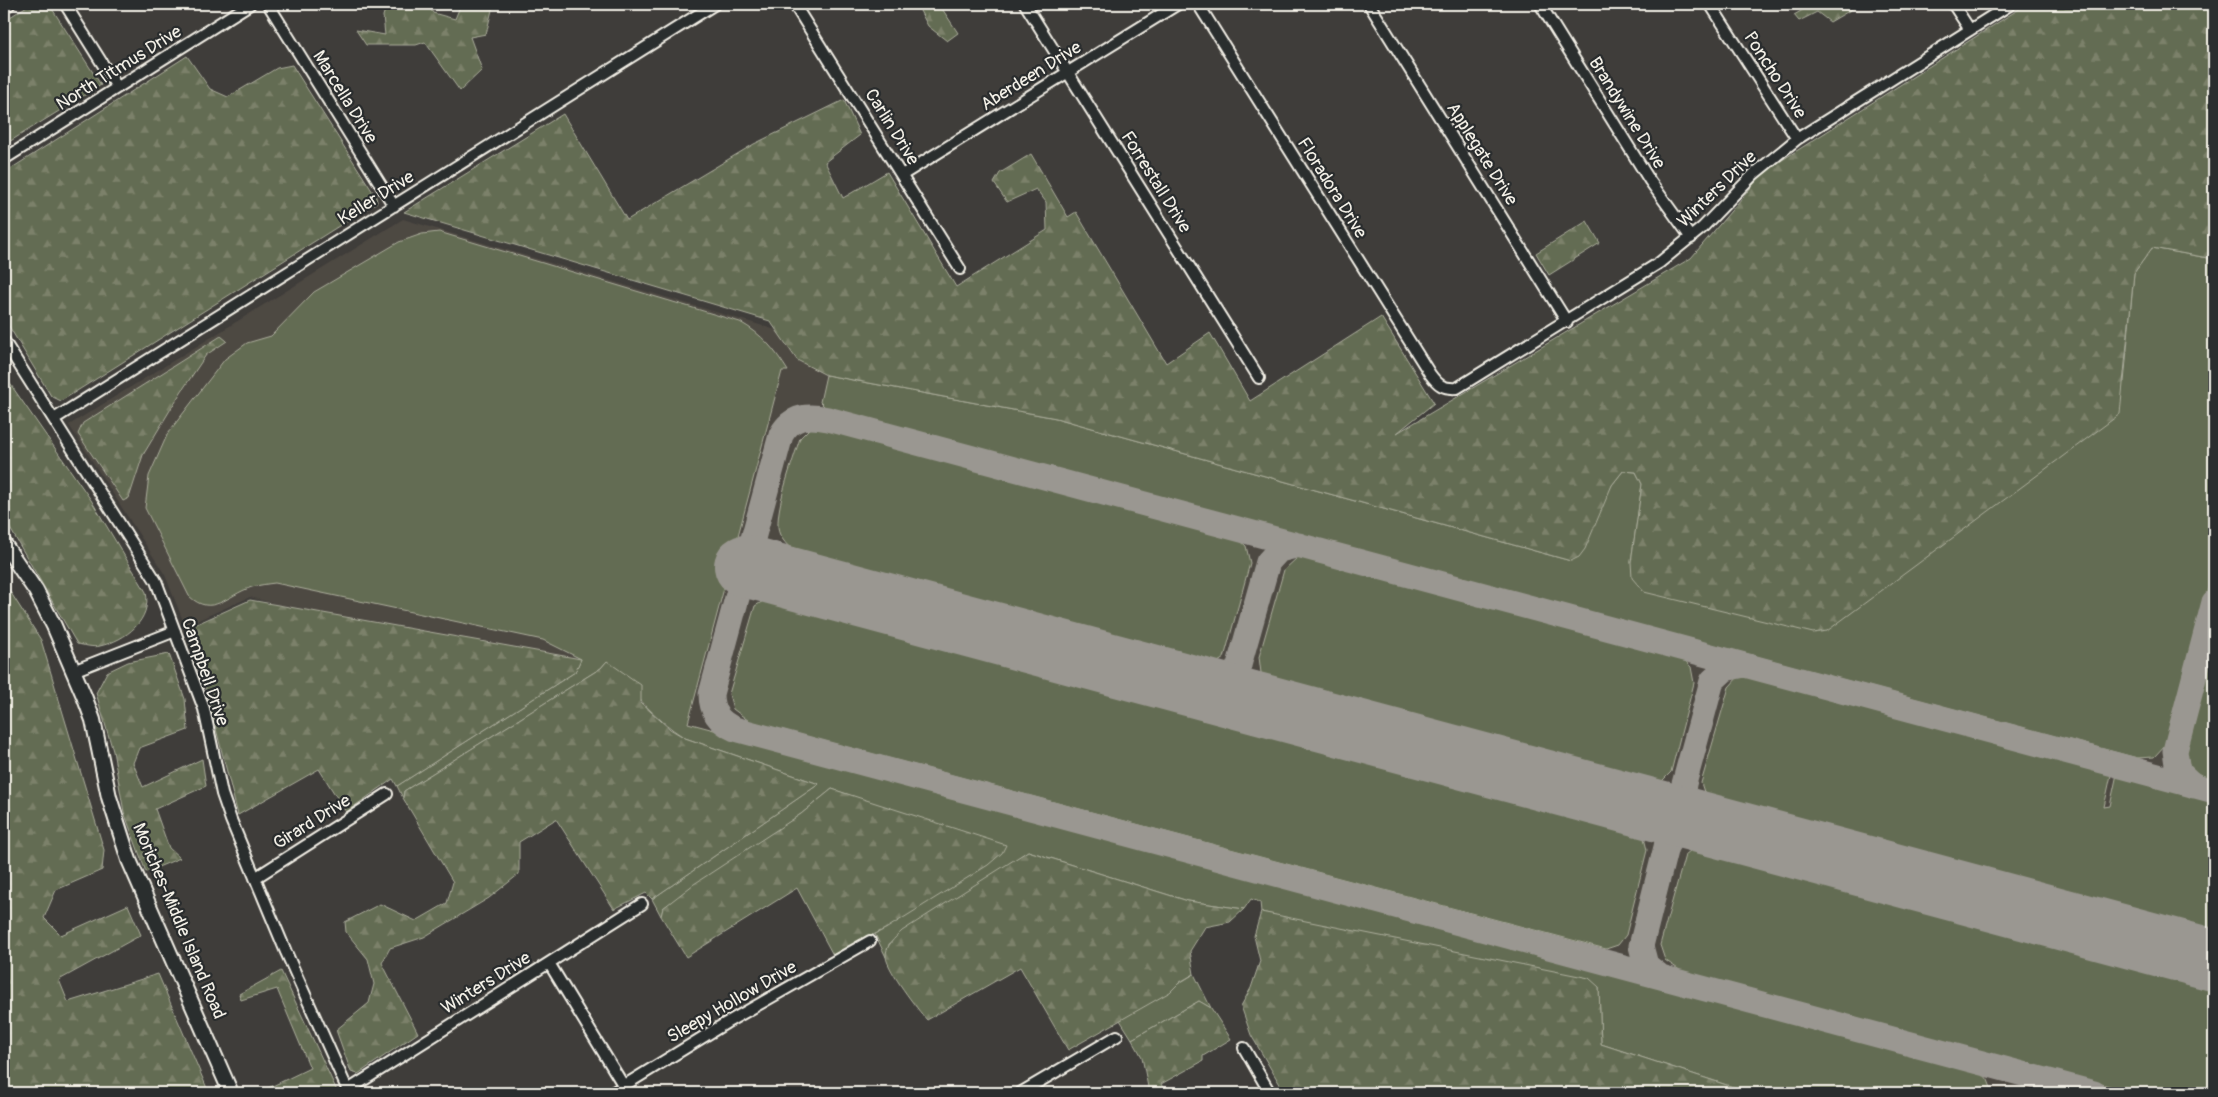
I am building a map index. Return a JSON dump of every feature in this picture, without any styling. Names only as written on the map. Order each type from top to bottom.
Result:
[{"type":"main road","name":"Moriches-Middle Island Road","points":[[4,544],[36,590],[73,671],[93,720],[109,797],[126,853],[231,1093]]},
{"type":"street","points":[[4,8],[10,4]]},
{"type":"street","points":[[66,4],[117,87]]},
{"type":"street","name":"North Titmus Drive","points":[[4,159],[250,4]]},
{"type":"street","name":"Marcella Drive","points":[[268,4],[394,206]]},
{"type":"street","name":"Keller Drive","points":[[54,419],[715,4]]},
{"type":"street","name":"Carlin Drive","points":[[794,4],[960,269]]},
{"type":"street","name":"Forrestall Drive","points":[[1025,4],[1259,378]]},
{"type":"street","name":"Aberdeen Drive","points":[[902,175],[1178,4]]},
{"type":"street","name":"Floradora Drive","points":[[1198,4],[1430,374],[1442,388]]},
{"type":"street","name":"Applegate Drive","points":[[1369,4],[1567,322]]},
{"type":"street","name":"Brandywine Drive","points":[[1540,4],[1650,181],[1690,238]]},
{"type":"street","name":"Poncho Drive","points":[[1710,4],[1797,139]]},
{"type":"street","points":[[1953,4],[1970,30]]},
{"type":"street","name":"Winters Drive","points":[[1442,388],[1457,388],[1567,322],[1659,263],[1690,238],[1754,174],[1797,139],[2011,4]]},
{"type":"street","name":"Campbell Drive","points":[[4,340],[156,581],[204,709],[222,794],[286,952],[348,1092]]},
{"type":"street","points":[[73,671],[175,631]]},
{"type":"street","name":"Girard Drive","points":[[255,878],[387,794]]},
{"type":"street","name":"Winters Drive","points":[[348,1092],[642,904]]},
{"type":"street","name":"Sleepy Hollow Drive","points":[[612,1093],[626,1090],[726,1023],[870,941]]},
{"type":"street","points":[[549,963],[626,1090]]},
{"type":"street","points":[[1020,1093],[1117,1036]]},
{"type":"street","points":[[1244,1048],[1270,1093]]},
{"type":"shaded area","points":[[403,219],[1813,638],[2214,287],[2214,1093],[1733,1093],[1601,991],[250,597],[185,626],[165,575],[69,425]]},
{"type":"green space","points":[[30,4],[49,4],[101,85],[4,145],[4,21]]},
{"type":"green space","points":[[387,4],[427,4],[433,13],[455,19],[461,4],[498,4],[493,6],[486,34],[470,37],[482,70],[460,91],[425,42],[416,45],[366,45],[356,30],[385,35],[383,16]]},
{"type":"green space","points":[[903,4],[939,4],[958,33],[947,41],[928,26],[918,7]]},
{"type":"green space","points":[[1813,4],[1878,4],[1881,8],[1859,5],[1830,22],[1817,12],[1799,21],[1794,15]]},
{"type":"green space","points":[[2027,4],[2214,4],[2214,259],[2152,248],[2134,273],[2120,414],[1827,631],[1813,633],[1644,592],[1632,578],[1631,562],[1642,484],[1636,472],[1623,471],[1612,485],[1585,549],[1579,557],[1571,561],[1056,418],[826,375],[797,360],[770,321],[404,212],[563,114],[627,220],[754,144],[844,100],[860,135],[825,162],[843,198],[887,172],[956,287],[1047,230],[1046,202],[1036,189],[1007,202],[994,183],[1000,173],[1031,154],[1068,217],[1076,212],[1166,363],[1210,333],[1250,401],[1381,317],[1434,403],[1397,433],[1691,258],[1765,171]]},
{"type":"green space","points":[[187,56],[210,89],[228,97],[277,68],[292,65],[376,197],[377,202],[61,401],[51,396],[4,318],[4,173]]},
{"type":"green space","points":[[1587,221],[1600,243],[1549,275],[1536,253]]},
{"type":"green space","points":[[439,232],[740,322],[767,343],[788,371],[782,371],[688,723],[1253,875],[1255,879],[1264,882],[1269,879],[1981,1071],[1988,1080],[1993,1093],[1746,1093],[1742,1090],[1601,1044],[1599,988],[1261,912],[1260,902],[1251,899],[1244,909],[1188,901],[1028,851],[889,944],[886,957],[875,934],[887,928],[884,807],[832,789],[801,814],[663,908],[661,916],[652,899],[819,784],[685,738],[663,722],[634,693],[607,661],[601,668],[404,791],[403,798],[397,786],[575,672],[581,659],[543,640],[275,583],[252,587],[220,603],[205,605],[189,596],[145,508],[149,476],[168,433],[225,359],[247,343],[271,336],[314,292],[399,242],[422,234]]},
{"type":"green space","points":[[2152,248],[2214,259],[2214,567],[2167,743],[2154,757],[2137,758],[826,408],[820,402],[826,375],[1056,418],[1571,561],[1612,485],[1623,471],[1636,472],[1642,484],[1631,562],[2124,382],[2134,273]]},
{"type":"green space","points":[[221,336],[227,341],[206,355],[181,392],[143,455],[129,498],[123,501],[78,434],[83,423]]},
{"type":"green space","points":[[4,375],[91,500],[146,592],[147,602],[141,620],[128,634],[110,643],[95,647],[77,644],[4,518]]},
{"type":"green space","points":[[823,426],[1235,536],[1246,546],[1250,563],[1224,658],[1215,664],[1200,664],[804,561],[782,539],[778,527],[778,515],[784,488],[800,438],[809,429]]},
{"type":"green space","points":[[1310,556],[1680,655],[1691,667],[1694,683],[1671,772],[1661,782],[1647,784],[1275,685],[1261,673],[1259,657],[1284,570],[1298,557]]},
{"type":"green space","points":[[4,582],[41,640],[104,850],[102,870],[56,890],[44,918],[61,935],[128,905],[141,935],[59,980],[68,1002],[158,974],[209,1093],[4,1093]]},
{"type":"green space","points":[[770,597],[788,597],[1628,824],[1643,834],[1647,850],[1626,935],[1618,945],[1606,949],[749,721],[733,709],[729,694],[755,606]]},
{"type":"green space","points":[[250,600],[581,659],[575,672],[397,786],[393,779],[346,812],[319,769],[238,815],[190,627]]},
{"type":"green space","points":[[2214,643],[2214,779],[2196,773],[2193,770],[2188,762],[2186,748]]},
{"type":"green space","points":[[169,654],[185,699],[188,730],[139,748],[133,763],[143,787],[202,759],[206,786],[155,809],[169,848],[180,858],[146,872],[124,812],[113,751],[96,693],[107,672],[128,662]]},
{"type":"green space","points":[[607,661],[641,685],[641,703],[670,729],[685,738],[819,784],[652,899],[646,893],[614,909],[556,819],[519,842],[519,874],[489,898],[424,937],[390,948],[382,963],[418,1033],[358,1074],[351,1072],[336,1030],[369,1003],[374,984],[368,959],[346,932],[345,922],[380,904],[416,921],[447,903],[453,882],[403,798],[404,791],[601,668]]},
{"type":"green space","points":[[1749,675],[2109,770],[2111,775],[2104,807],[2110,806],[2117,774],[2214,800],[2214,935],[1718,804],[1704,792],[1701,783],[1729,687],[1738,677]]},
{"type":"green space","points":[[832,789],[1006,845],[1002,853],[988,865],[887,928],[833,955],[797,888],[686,957],[661,916],[663,908],[694,884],[801,814]]},
{"type":"green space","points":[[1696,846],[1711,847],[2212,978],[2214,980],[2214,1090],[2211,1093],[2135,1093],[1681,971],[1665,960],[1660,945],[1685,855]]},
{"type":"green space","points":[[1028,851],[1188,901],[1244,909],[1230,922],[1205,927],[1190,951],[1194,974],[1180,982],[1170,992],[1068,1050],[1020,967],[927,1020],[910,999],[892,971],[886,957],[889,946],[902,931]]},
{"type":"green space","points":[[1261,912],[1589,978],[1599,987],[1601,1044],[1742,1090],[1746,1093],[1285,1093],[1251,1035],[1241,1006],[1251,988],[1260,961],[1254,936]]},
{"type":"green space","points":[[281,971],[338,1093],[258,1093],[310,1068],[277,989],[241,1000],[239,994]]},
{"type":"green space","points":[[1194,974],[1211,1008],[1199,1001],[1132,1039],[1120,1020]]},
{"type":"green space","points":[[1199,1001],[1211,1008],[1231,1039],[1203,1056],[1203,1061],[1161,1084],[1166,1093],[1144,1093],[1148,1087],[1142,1057],[1132,1039]]},
{"type":"taxiway","points":[[2094,1093],[729,726],[720,720],[714,711],[711,694],[781,435],[785,428],[796,420],[808,417],[828,419],[2214,791]]},
{"type":"taxiway","points":[[1260,704],[1244,688],[1240,677],[1239,665],[1268,562],[1279,550],[1299,545]]},
{"type":"taxiway","points":[[2194,786],[2178,771],[2175,751],[2214,602]]},
{"type":"taxiway","points":[[1200,688],[1213,687],[1224,683],[1232,676],[1239,665]]},
{"type":"taxiway","points":[[1705,824],[1688,807],[1684,797],[1684,784],[1712,681],[1725,669],[1744,665]]},
{"type":"taxiway","points":[[1647,808],[1663,825],[1667,835],[1666,847]]},
{"type":"taxiway","points":[[1661,977],[1646,965],[1641,946],[1666,847],[1678,832],[1705,824]]},
{"type":"runway","points":[[745,566],[2214,960]]}]
